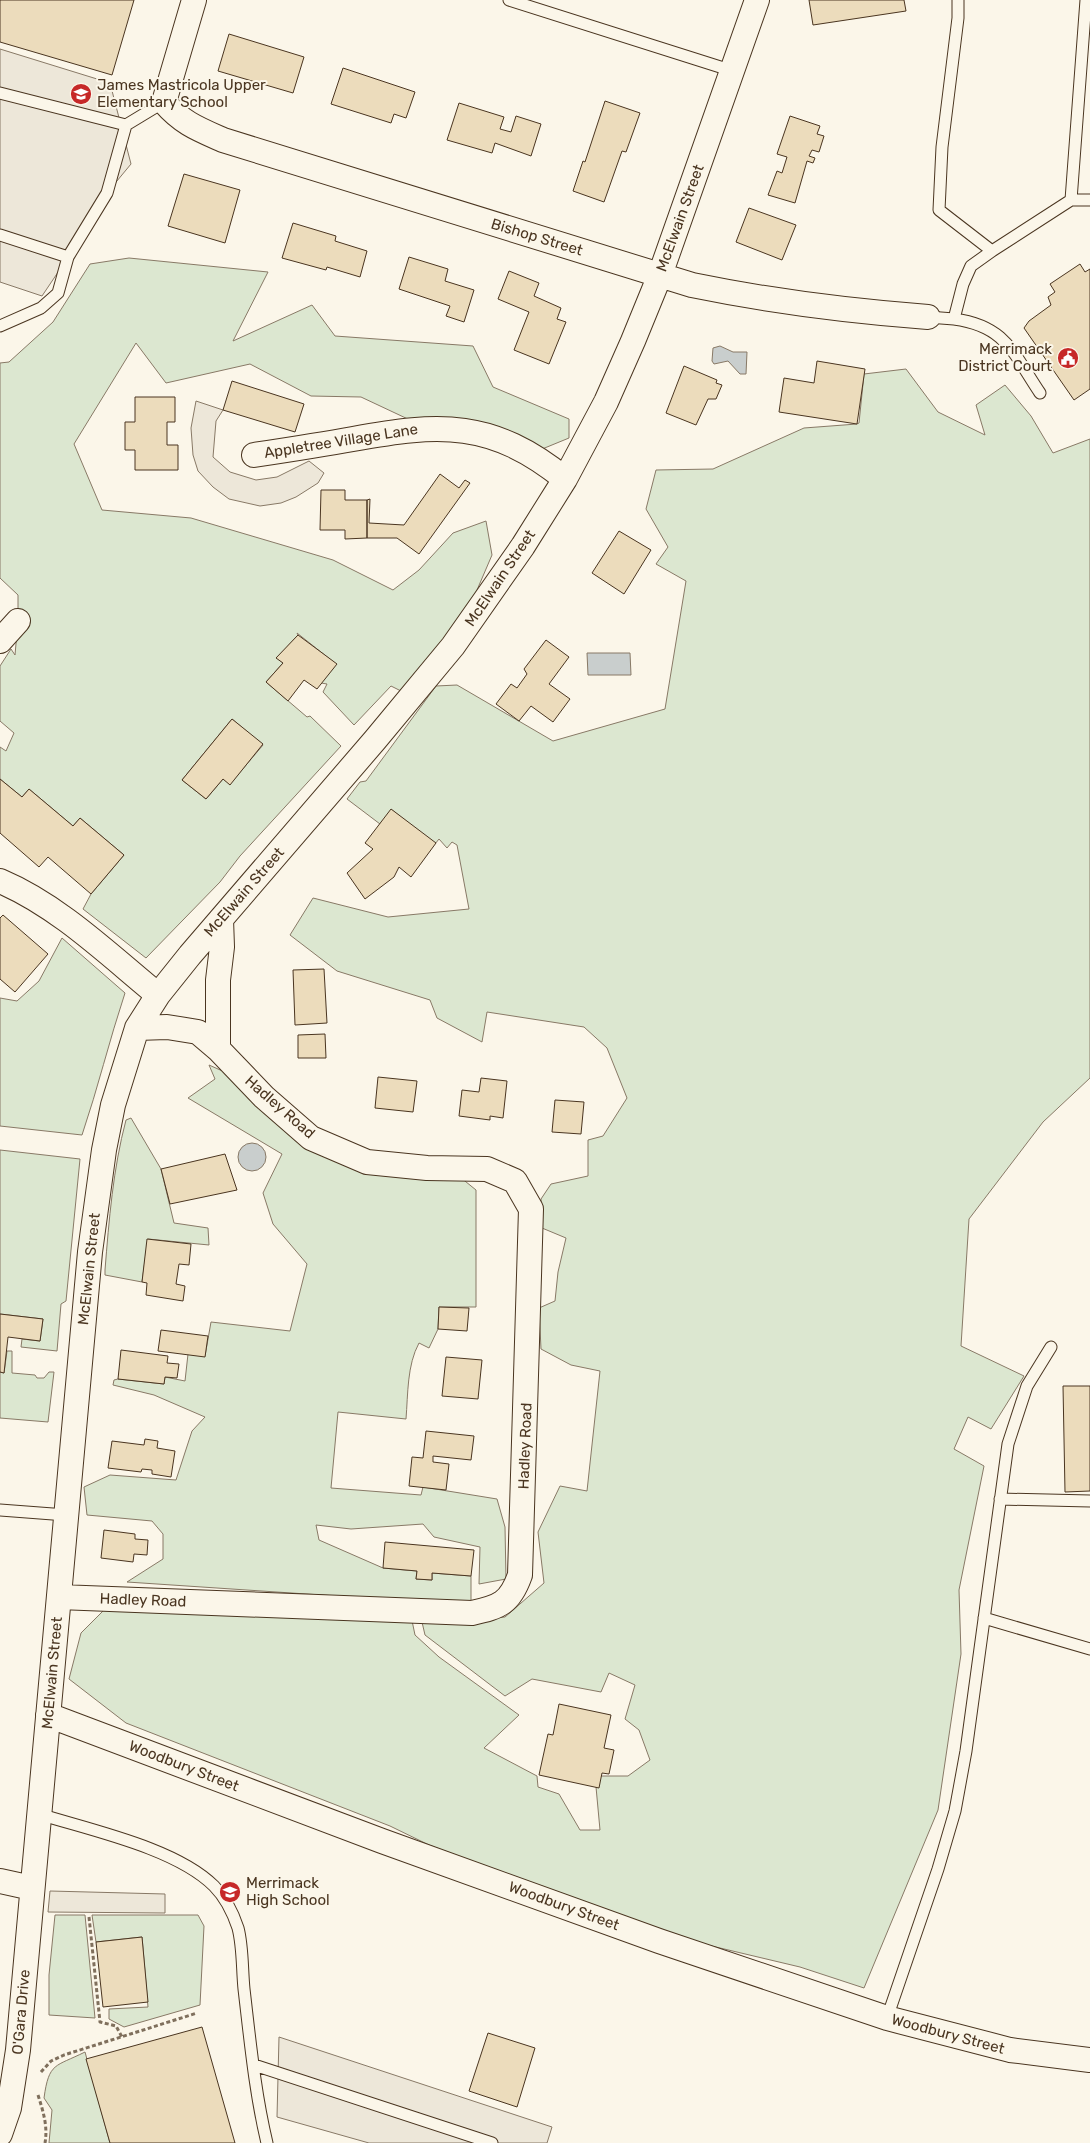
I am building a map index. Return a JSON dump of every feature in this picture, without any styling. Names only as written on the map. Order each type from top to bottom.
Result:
[{"type":"street","points":[[164,102],[194,0]]},
{"type":"street","name":"McElwain Street","points":[[32,1888],[90,1252],[104,1150],[113,1106],[137,1028],[158,995],[453,646],[523,546],[565,479],[606,402],[660,275],[756,0]]},
{"type":"street","name":"Bishop Street","points":[[164,102],[176,117],[193,127],[223,140],[692,285],[732,293],[854,311],[928,317]]},
{"type":"street","name":"Appletree Village Lane","points":[[254,455],[395,431],[446,428],[471,431],[501,439],[530,454],[565,479]]},
{"type":"street","points":[[0,640],[18,621]]},
{"type":"street","points":[[0,881],[45,906],[83,933],[158,995]]},
{"type":"street","points":[[218,1049],[218,980],[222,947],[221,919]]},
{"type":"street","name":"Hadley Road","points":[[59,1597],[472,1613],[503,1604],[514,1592],[520,1575],[532,1208],[515,1181],[487,1169],[427,1168],[367,1162],[311,1138],[264,1097],[218,1049],[198,1032],[167,1027],[137,1028]]},
{"type":"street","name":"Woodbury Street","points":[[48,1715],[391,1844],[660,1941],[886,2018],[1010,2050],[1090,2060]]},
{"type":"street","points":[[0,1881],[32,1888]]},
{"type":"street","name":"O'Gara Drive","points":[[0,2134],[14,2086],[32,1888]]},
{"type":"lane","points":[[509,0],[733,70]]},
{"type":"lane","points":[[958,0],[958,18],[942,147],[939,210],[992,251]]},
{"type":"lane","points":[[1071,200],[1086,0]]},
{"type":"lane","points":[[0,93],[126,125]]},
{"type":"lane","points":[[0,326],[41,308],[58,293],[68,257],[107,194],[126,125],[164,102]]},
{"type":"lane","points":[[954,319],[963,284],[971,266],[1071,200],[1090,200]]},
{"type":"lane","points":[[0,235],[68,257]]},
{"type":"lane","points":[[928,317],[972,322],[986,327],[1002,338],[1040,392]]},
{"type":"lane","points":[[886,2018],[938,1869],[955,1811],[966,1751],[1008,1444],[1027,1386],[1051,1347]]},
{"type":"lane","points":[[1000,1499],[1090,1501]]},
{"type":"lane","points":[[0,1510],[66,1514]]},
{"type":"lane","points":[[984,1618],[1090,1649]]},
{"type":"lane","points":[[39,1814],[159,1852],[187,1866],[214,1886],[229,1905],[238,1929],[254,2065],[267,2143]]},
{"type":"lane","points":[[254,2065],[492,2143]]},
{"type":"path","points":[[88,1917],[100,2022],[116,2026],[122,2037]]},
{"type":"path","points":[[39,2077],[42,2070],[51,2061],[197,2013]]},
{"type":"path","points":[[37,2089],[44,2112],[47,2133],[45,2143]]},
{"type":"green space","points":[[129,258],[268,272],[233,341],[312,305],[335,336],[473,346],[493,387],[569,419],[569,438],[530,454],[427,428],[361,397],[311,396],[250,364],[166,383],[136,343],[74,444],[102,510],[191,518],[333,560],[393,590],[419,570],[453,533],[486,521],[492,555],[453,646],[411,696],[391,686],[354,725],[323,692],[327,684],[321,683],[336,664],[297,633],[298,635],[277,658],[283,663],[266,682],[307,717],[310,716],[341,746],[240,856],[220,882],[146,958],[83,909],[91,894],[124,855],[80,818],[73,826],[29,789],[22,797],[0,779],[0,747],[6,751],[14,733],[0,721],[0,666],[11,649],[15,655],[18,595],[0,578],[0,363],[9,362],[53,322],[90,264]],"holes":[[[232,719],[263,745],[230,784],[223,779],[206,799],[182,780]]]},
{"type":"green space","points":[[906,369],[938,412],[985,435],[976,405],[1005,385],[1031,416],[1053,453],[1090,439],[1090,1078],[1043,1122],[969,1219],[961,1346],[1024,1376],[991,1429],[968,1417],[954,1449],[984,1466],[959,1590],[961,1654],[938,1810],[864,1988],[800,1967],[661,1934],[429,1845],[390,1826],[126,1723],[69,1679],[81,1633],[115,1599],[410,1611],[415,1635],[439,1657],[519,1715],[484,1748],[537,1776],[538,1787],[559,1794],[580,1830],[600,1830],[595,1776],[628,1776],[650,1760],[639,1730],[625,1719],[635,1685],[609,1673],[601,1692],[532,1679],[505,1696],[425,1635],[422,1622],[505,1617],[544,1583],[538,1532],[560,1486],[587,1491],[600,1371],[571,1365],[541,1349],[539,1308],[555,1301],[558,1272],[566,1238],[542,1228],[541,1199],[551,1184],[588,1176],[588,1140],[603,1136],[627,1098],[607,1048],[584,1027],[487,1012],[482,1042],[437,1018],[430,1000],[337,971],[290,935],[313,898],[388,917],[469,909],[457,845],[452,842],[447,848],[439,839],[435,844],[392,810],[380,824],[347,799],[360,782],[366,781],[436,686],[457,685],[553,741],[665,709],[686,581],[656,564],[668,547],[646,509],[656,470],[713,469],[804,428],[857,424],[859,423],[864,374]]},
{"type":"green space","points":[[62,938],[125,993],[82,1135],[0,1126],[0,998],[17,1001],[39,981]]},
{"type":"green space","points":[[209,1065],[236,1077],[268,1116],[310,1145],[460,1177],[476,1190],[476,1307],[439,1307],[438,1329],[429,1348],[419,1343],[412,1361],[406,1419],[338,1412],[331,1488],[421,1495],[423,1487],[497,1499],[505,1527],[506,1579],[479,1584],[480,1547],[434,1537],[423,1524],[351,1529],[316,1525],[319,1540],[383,1568],[417,1571],[416,1579],[432,1580],[432,1573],[471,1576],[471,1605],[127,1582],[163,1559],[163,1534],[152,1521],[87,1515],[84,1487],[110,1475],[176,1480],[192,1431],[205,1417],[154,1395],[113,1385],[114,1380],[164,1384],[165,1377],[185,1381],[188,1354],[205,1356],[211,1322],[290,1331],[307,1264],[273,1224],[263,1193],[282,1154],[188,1098],[215,1079]]},
{"type":"green space","points":[[131,1118],[161,1169],[174,1223],[208,1228],[209,1245],[148,1239],[142,1282],[105,1275],[110,1213],[118,1157],[126,1120]]},
{"type":"green space","points":[[0,1150],[80,1159],[66,1301],[61,1304],[57,1351],[21,1347],[22,1339],[40,1341],[43,1319],[0,1314]]},
{"type":"green space","points":[[7,1351],[12,1351],[12,1373],[35,1375],[37,1378],[44,1378],[49,1372],[54,1372],[48,1422],[0,1418],[0,1372],[4,1373]]},
{"type":"green space","points":[[55,1915],[85,1915],[95,2018],[49,2015],[49,1975]]},
{"type":"green space","points":[[92,1915],[198,1915],[204,1926],[200,2005],[124,2027],[109,2019],[109,2009],[148,2007],[142,1937],[96,1942]]},
{"type":"green space","points":[[85,2052],[110,2143],[49,2143],[52,2110],[44,2098],[48,2078],[55,2067]]},
{"type":"shaded area","points":[[0,49],[110,83],[131,164],[107,193],[81,238],[42,296],[0,282]]},
{"type":"shaded area","points":[[720,346],[733,352],[747,352],[746,374],[740,374],[728,361],[714,364],[712,361],[713,348]]},
{"type":"shaded area","points":[[196,401],[223,410],[216,421],[213,457],[230,472],[256,480],[277,477],[309,461],[324,473],[318,483],[296,497],[281,503],[260,506],[229,499],[213,487],[198,471],[193,455],[191,428]]},
{"type":"shaded area","points":[[587,653],[630,653],[631,675],[588,675]]},
{"type":"shaded area","points":[[252,1143],[262,1147],[266,1157],[262,1167],[252,1171],[242,1167],[238,1157],[242,1147]]},
{"type":"shaded area","points":[[50,1891],[165,1894],[165,1913],[48,1912]]},
{"type":"shaded area","points":[[279,2037],[552,2127],[547,2143],[369,2143],[277,2117]]},
{"type":"building","points":[[0,0],[134,0],[112,75],[0,42]]},
{"type":"building","points":[[809,0],[904,0],[906,11],[813,25]]},
{"type":"building","points":[[229,34],[304,57],[293,93],[218,71]]},
{"type":"building","points":[[343,68],[415,92],[406,118],[394,114],[391,123],[331,104]]},
{"type":"building","points":[[605,101],[640,113],[626,152],[622,151],[604,202],[573,191],[583,161],[585,162]]},
{"type":"building","points":[[459,103],[504,117],[500,129],[511,132],[516,116],[541,124],[531,156],[495,143],[492,153],[447,140]]},
{"type":"building","points":[[790,116],[820,126],[817,134],[824,136],[819,152],[812,150],[809,156],[815,158],[813,163],[807,161],[795,203],[768,195],[777,171],[782,173],[787,157],[777,154]]},
{"type":"building","points":[[184,174],[240,190],[225,243],[168,226]]},
{"type":"building","points":[[749,208],[796,225],[782,260],[736,242]]},
{"type":"building","points":[[293,223],[336,236],[335,241],[367,251],[360,277],[327,267],[326,270],[282,258]]},
{"type":"building","points":[[409,257],[448,269],[445,281],[474,290],[464,322],[446,316],[450,306],[399,289]]},
{"type":"building","name":"Merrimack District Court","points":[[1080,264],[1085,272],[1090,269],[1090,389],[1074,400],[1024,328],[1029,321],[1051,305],[1048,297],[1055,292],[1050,284]]},
{"type":"building","points":[[509,271],[539,283],[534,296],[561,308],[557,319],[566,322],[549,364],[514,350],[529,312],[498,299]]},
{"type":"building","points":[[817,361],[865,369],[857,424],[779,412],[784,378],[814,383]]},
{"type":"building","points":[[684,366],[717,380],[716,383],[722,385],[716,399],[708,399],[696,425],[666,413]]},
{"type":"building","points":[[232,381],[304,404],[295,432],[223,410]]},
{"type":"building","points":[[135,397],[175,397],[175,422],[167,422],[167,445],[178,445],[178,470],[135,470],[135,450],[125,450],[125,422],[135,422]]},
{"type":"building","points":[[440,474],[459,488],[465,480],[470,483],[419,554],[397,538],[367,538],[367,500],[370,499],[369,523],[404,525]]},
{"type":"building","points":[[321,490],[345,490],[345,500],[367,500],[367,538],[345,539],[345,530],[320,530]]},
{"type":"building","points":[[619,531],[651,550],[624,594],[592,573]]},
{"type":"building","points":[[298,635],[337,664],[317,689],[304,680],[288,701],[266,682],[283,663],[276,658]]},
{"type":"building","points":[[546,640],[569,657],[549,684],[570,699],[553,722],[531,706],[519,721],[496,704],[511,684],[517,688],[527,674],[524,669]]},
{"type":"building","points":[[232,719],[263,744],[230,785],[223,779],[206,799],[182,780]]},
{"type":"building","points":[[0,779],[22,797],[29,789],[73,826],[80,818],[124,855],[91,894],[48,857],[39,867],[0,833]]},
{"type":"building","points":[[391,809],[436,843],[411,877],[399,867],[394,877],[365,899],[347,873],[373,849],[365,843]]},
{"type":"building","points":[[3,915],[48,954],[15,992],[0,979],[0,918]]},
{"type":"building","points":[[324,969],[327,1023],[295,1025],[293,970]]},
{"type":"building","points":[[325,1034],[326,1058],[298,1058],[298,1035]]},
{"type":"building","points":[[378,1077],[417,1081],[413,1112],[375,1108]]},
{"type":"building","points":[[481,1078],[507,1081],[503,1118],[490,1116],[490,1120],[459,1116],[462,1090],[479,1092]]},
{"type":"building","points":[[555,1100],[584,1102],[581,1134],[552,1132]]},
{"type":"building","points":[[225,1154],[237,1190],[170,1204],[161,1169]]},
{"type":"building","points":[[147,1239],[191,1244],[189,1265],[179,1264],[176,1284],[185,1286],[183,1301],[146,1295],[147,1283],[142,1282]]},
{"type":"building","points":[[439,1307],[469,1308],[467,1331],[438,1329]]},
{"type":"building","points":[[0,1314],[43,1319],[40,1341],[8,1337],[4,1373],[0,1372]]},
{"type":"building","points":[[161,1330],[208,1336],[205,1357],[158,1351]]},
{"type":"building","points":[[121,1350],[168,1356],[167,1363],[179,1364],[177,1378],[165,1377],[164,1384],[118,1379]]},
{"type":"building","points":[[446,1357],[482,1360],[478,1399],[442,1396]]},
{"type":"building","points":[[1063,1386],[1090,1386],[1090,1491],[1065,1492]]},
{"type":"building","points":[[426,1431],[474,1436],[471,1460],[433,1456],[433,1462],[449,1464],[446,1490],[409,1486],[412,1457],[423,1458]]},
{"type":"building","points":[[145,1439],[158,1441],[157,1448],[175,1451],[171,1477],[152,1474],[152,1470],[142,1469],[141,1472],[108,1468],[112,1441],[144,1445]]},
{"type":"building","points":[[104,1530],[135,1534],[135,1539],[148,1540],[147,1555],[134,1554],[133,1562],[101,1558]]},
{"type":"building","points":[[385,1542],[474,1550],[471,1576],[432,1573],[432,1580],[416,1579],[417,1571],[383,1568]]},
{"type":"building","points":[[559,1704],[611,1715],[604,1748],[614,1750],[609,1774],[602,1773],[599,1788],[539,1775],[548,1734],[553,1735]]},
{"type":"building","points":[[142,1937],[148,2002],[103,2007],[96,1942]]},
{"type":"building","points":[[202,2027],[235,2143],[110,2143],[86,2059]]},
{"type":"building","points":[[488,2033],[535,2048],[517,2107],[469,2091]]},
{"type":"place","name":"James Mastricola Upper Elementary School","points":[[81,94]]},
{"type":"place","name":"Merrimack District Court","points":[[1068,358]]},
{"type":"place","name":"Merrimack High School","points":[[230,1892]]}]
